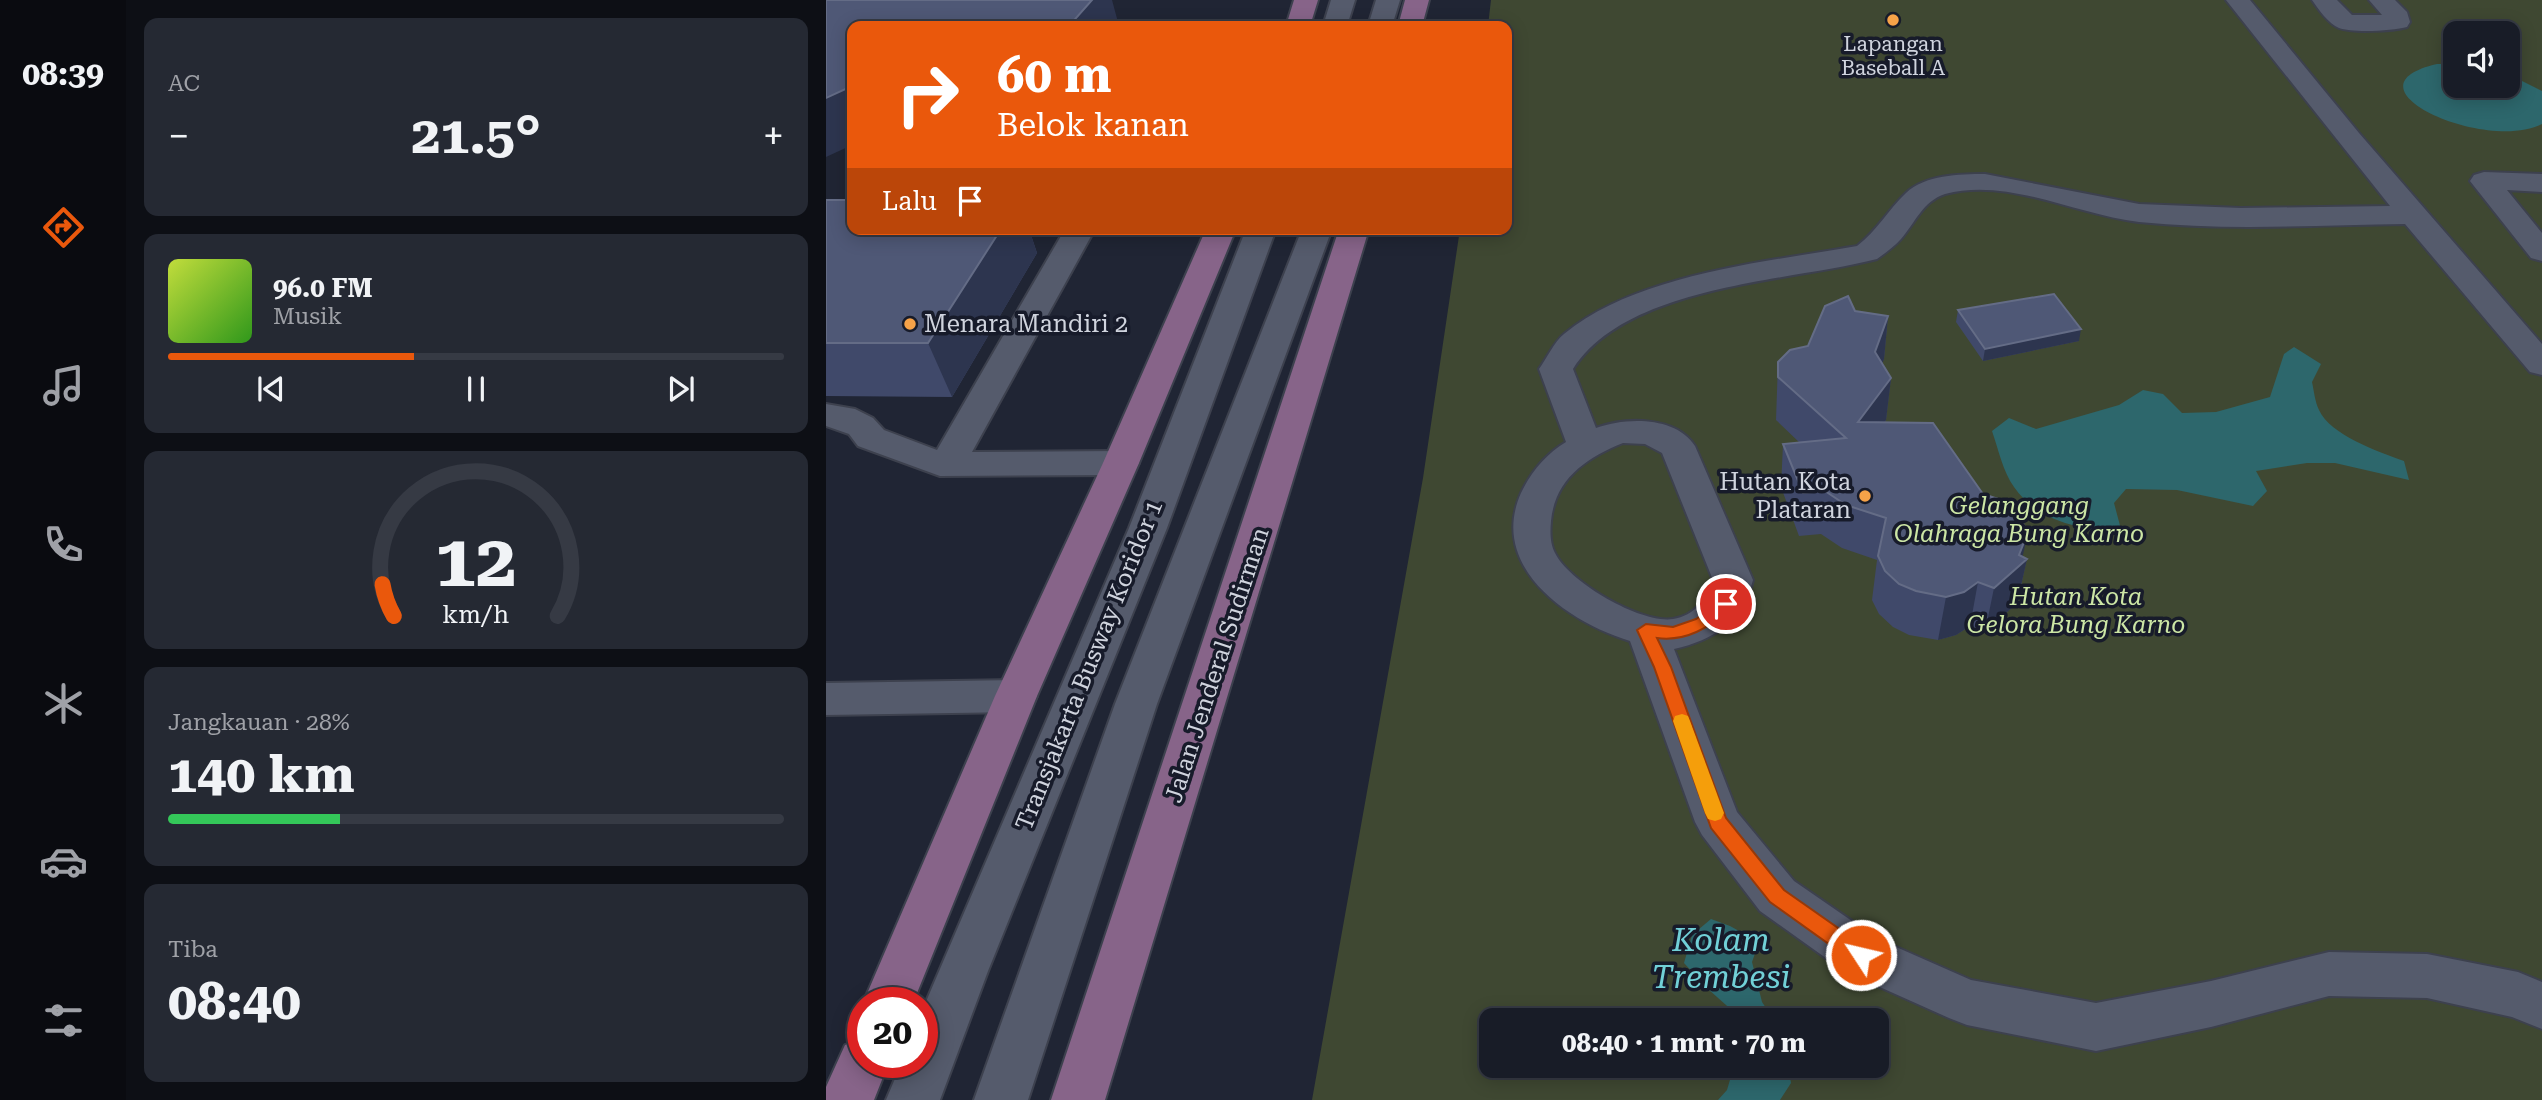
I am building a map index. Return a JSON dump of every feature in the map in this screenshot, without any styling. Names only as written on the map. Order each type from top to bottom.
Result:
[{"type":"main road","points":[[1300,21],[1306,0]]},
{"type":"main road","points":[[1411,21],[1417,0]]},
{"type":"main road","points":[[895,987],[1016,696],[1219,235]]},
{"type":"main road","name":"Jalan Jenderal Sudirman","points":[[1078,1100],[1352,235]]},
{"type":"main road","points":[[847,1100],[856,1078]]},
{"type":"lane","points":[[1337,21],[1343,0]]},
{"type":"lane","points":[[1382,21],[1388,0]]},
{"type":"lane","points":[[2238,0],[2411,215],[2542,365]]},
{"type":"lane","points":[[2325,0],[2345,22],[2398,22],[2398,17],[2381,0]]},
{"type":"lane","points":[[2542,183],[2484,181],[2542,252]]},
{"type":"lane","points":[[1585,444],[1556,369],[1574,342],[1614,316],[1702,283],[1866,253],[1884,240],[1919,196],[1934,189],[1955,184],[2003,185],[2135,213],[2190,217],[2411,215]]},
{"type":"lane","points":[[947,464],[1077,235]]},
{"type":"lane","name":"Transjakarta Busway Koridor 1","points":[[913,1100],[963,971],[1147,528],[1259,235]]},
{"type":"lane","points":[[1312,366],[1310,341],[1298,289],[1313,244]]},
{"type":"lane","points":[[1001,1100],[1136,704],[1256,382],[1313,244]]},
{"type":"lane","points":[[826,415],[843,417],[861,426],[871,438],[940,464],[1121,463]]},
{"type":"lane","points":[[1619,432],[1651,433],[1677,446],[1733,580],[1726,604],[1702,624],[1673,634],[1646,630],[1586,606],[1551,578],[1535,552],[1532,525],[1537,495],[1553,469],[1585,444],[1619,432]]},
{"type":"lane","points":[[1646,630],[1718,822],[1777,896],[1861,955],[1967,1002],[2096,1027],[2211,1004],[2329,974],[2427,976],[2518,995],[2542,1006]]},
{"type":"lane","points":[[826,699],[1016,696]]},
{"type":"green space","name":"Hutan Kota Gelora Bung Karno","points":[[1491,0],[2542,0],[2542,1100],[1312,1100],[1423,478],[1459,235],[1512,235],[1512,21],[1489,21]]},
{"type":"water","points":[[2443,64],[2443,98],[2520,98],[2520,80],[2542,91],[2542,124],[2517,131],[2487,130],[2457,124],[2411,101],[2403,87],[2410,74]]},
{"type":"water","points":[[2294,347],[2321,364],[2312,382],[2318,407],[2325,419],[2356,442],[2404,461],[2409,480],[2335,463],[2307,463],[2256,471],[2267,491],[2253,506],[2177,490],[2126,489],[2114,503],[2122,533],[2062,522],[2036,509],[2014,487],[2001,460],[1992,431],[2009,418],[2036,429],[2119,405],[2143,390],[2163,394],[2182,413],[2216,412],[2270,397],[2284,354]]},
{"type":"water","name":"Kolam Trembesi","points":[[1711,919],[1759,942],[1752,962],[1766,1008],[1729,1008],[1708,989],[1684,963],[1692,935]]},
{"type":"water","name":"Kolam Trembesi","points":[[1730,1078],[1790,1078],[1791,1083],[1780,1100],[1718,1100],[1727,1090]]},
{"type":"building","points":[[826,0],[1092,0],[1073,21],[847,21],[847,88],[826,98]]},
{"type":"building","points":[[826,200],[847,200],[847,235],[997,235],[928,343],[826,343]]},
{"type":"building","points":[[2054,294],[2081,329],[1985,349],[1958,310]]},
{"type":"building","points":[[1848,296],[1855,311],[1888,316],[1875,352],[1891,378],[1858,422],[1933,423],[1983,494],[2001,500],[2019,517],[2028,532],[2019,555],[2027,559],[1994,588],[1978,582],[1964,592],[1946,597],[1916,591],[1899,584],[1885,571],[1878,556],[1886,518],[1846,505],[1825,491],[1803,493],[1783,444],[1846,438],[1778,377],[1778,362],[1790,350],[1808,346],[1825,306]]},
{"type":"slow traffic","points":[[1682,721],[1715,813]]},
{"type":"place","name":"Lapangan Baseball A","points":[[1893,20]]},
{"type":"place","name":"Menara Mandiri 2","points":[[910,324]]},
{"type":"place","name":"Hutan Kota Plataran","points":[[1865,496]]},
{"type":"route","points":[[1726,604],[1702,624],[1673,634],[1646,630],[1718,822],[1777,896],[1861,955]]},
{"type":"park label","name":"Gelanggang Olahraga Bung Karno","points":[[2019,520]]}]
